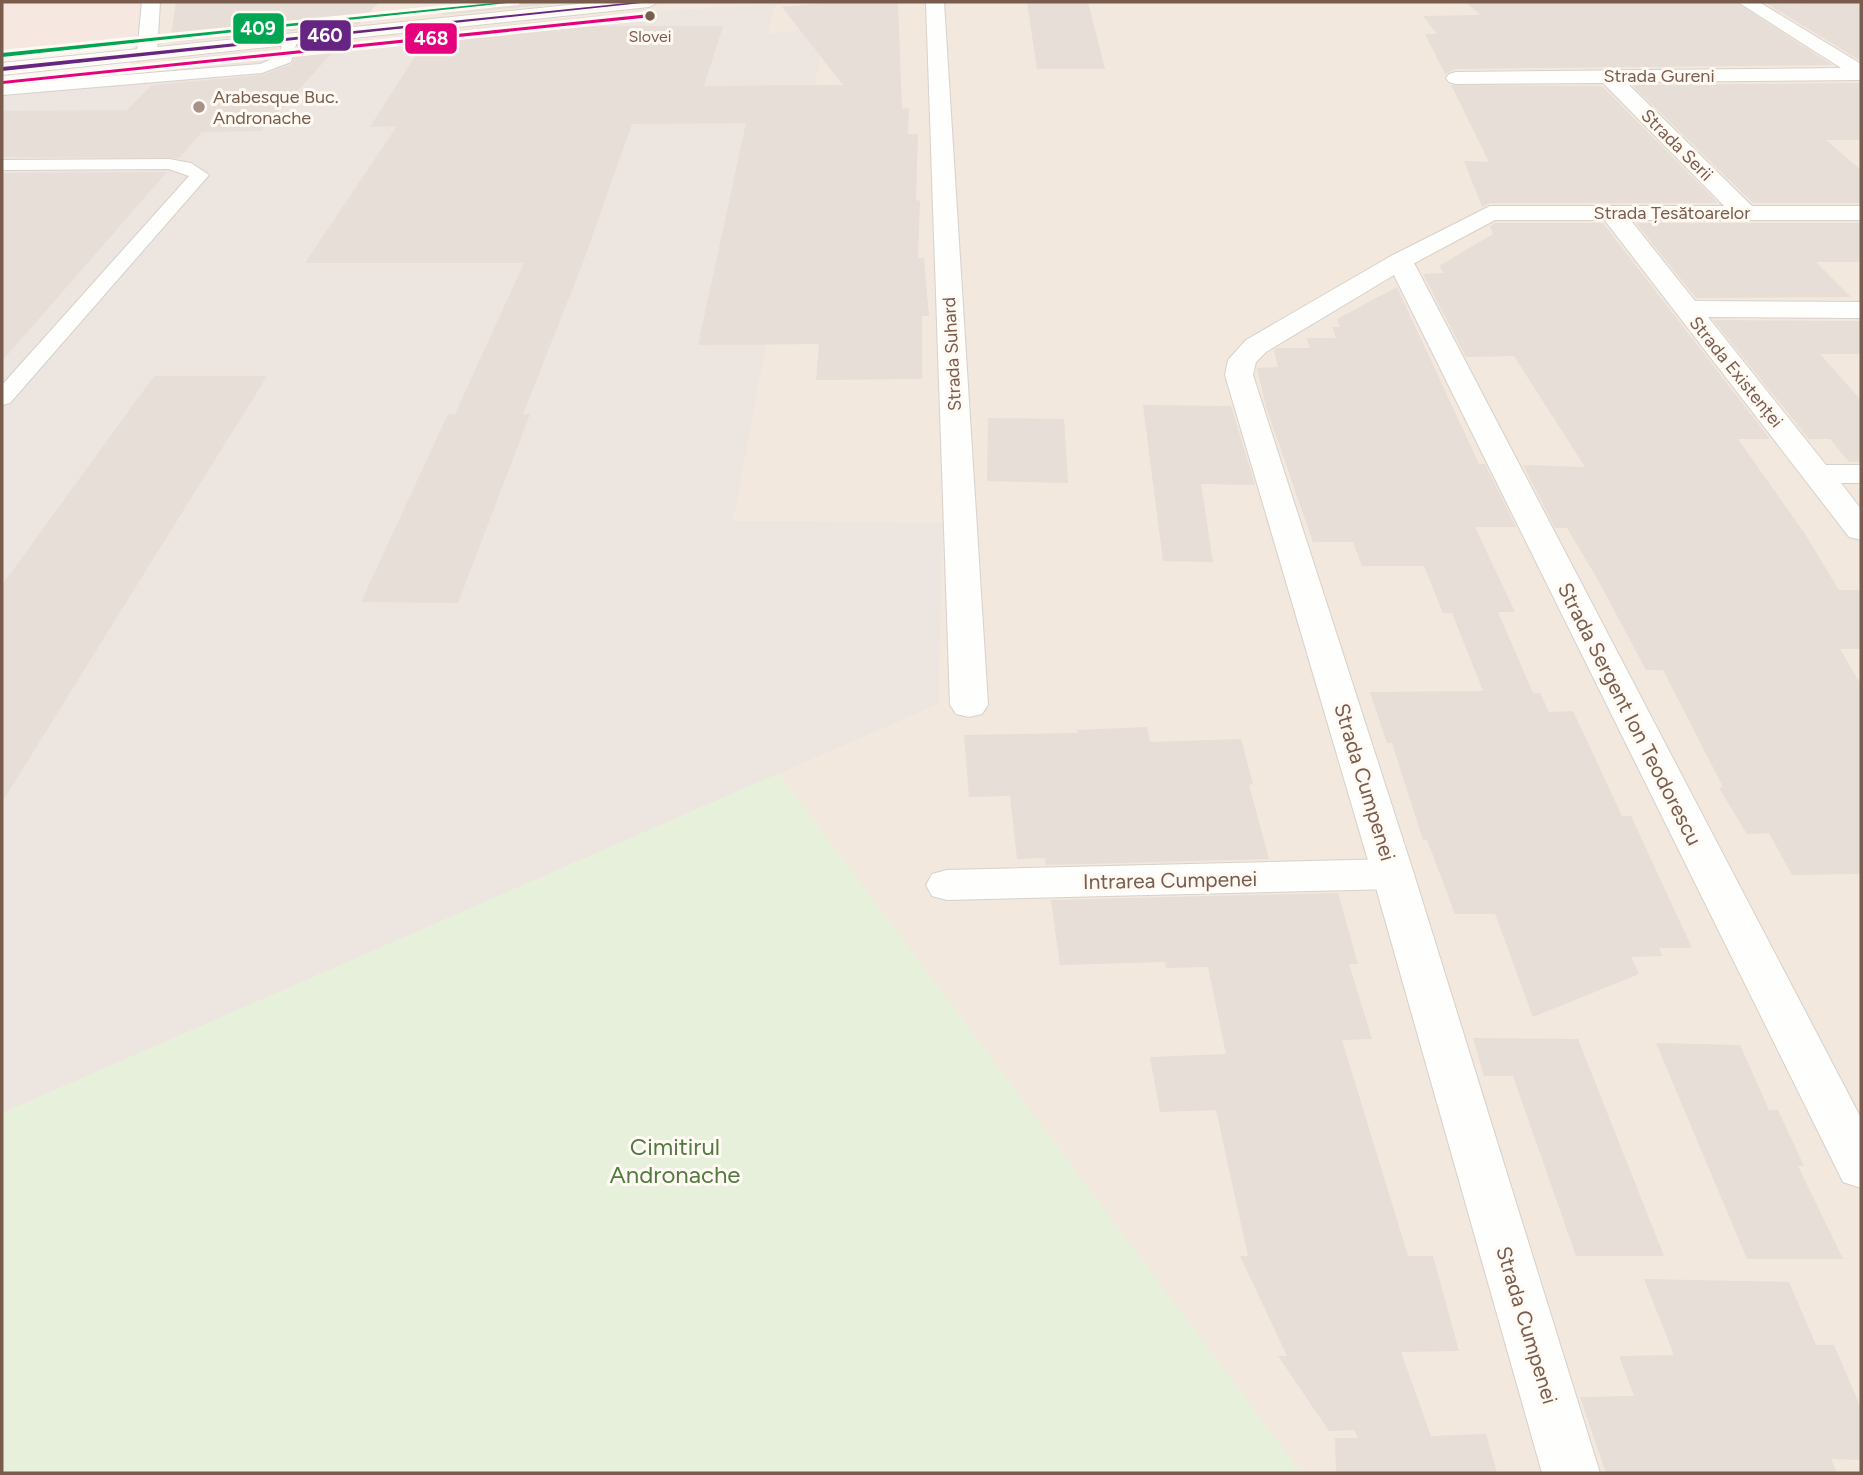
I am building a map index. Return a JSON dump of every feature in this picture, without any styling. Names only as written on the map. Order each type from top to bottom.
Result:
[{"type":"street","points":[[147,53],[151,2]]},
{"type":"street","points":[[2,66],[291,38],[564,6],[649,2]]},
{"type":"street","name":"Strada Suhard","points":[[935,2],[969,705]]},
{"type":"street","points":[[1747,2],[1861,73]]},
{"type":"street","name":"Strada Gureni","points":[[1456,78],[1861,73]]},
{"type":"street","name":"Strada Serii","points":[[1608,76],[1745,214]]},
{"type":"street","name":"Strada Țesătoarelor","points":[[1483,216],[1501,212],[1861,214]]},
{"type":"street","name":"Strada Existenței","points":[[1612,213],[1861,530]]},
{"type":"street","name":"Strada Cumpenei","points":[[1483,216],[1400,261],[1256,346],[1242,360],[1239,375],[1393,874],[1572,1473]]},
{"type":"street","name":"Strada Sergent Ion Teodorescu","points":[[1400,261],[1861,1167]]},
{"type":"street","points":[[1686,309],[1861,310]]},
{"type":"street","points":[[1818,474],[1861,474]]},
{"type":"street","name":"Intrarea Cumpenei","points":[[947,885],[1393,874]]},
{"type":"lane","points":[[2,90],[262,68],[286,59],[291,38]]},
{"type":"lane","points":[[2,165],[169,164],[185,167],[200,175],[2,398]]},
{"type":"shaded area","points":[[2,2],[137,2],[136,40],[2,52]]},
{"type":"shaded area","points":[[137,2],[1861,2],[1861,1473],[2,1473],[2,79],[130,65],[136,40]]},
{"type":"shaded area","points":[[776,4],[767,33],[825,30],[733,521],[943,523],[938,704],[2,1113],[2,80],[666,11]]},
{"type":"green space","name":"Cimitirul Andronache","points":[[779,773],[1301,1473],[2,1473],[2,1113]]},
{"type":"building","points":[[176,2],[379,2],[359,24],[170,43]]},
{"type":"building","points":[[450,2],[575,2],[441,15]]},
{"type":"building","points":[[836,2],[898,2],[902,109],[909,108],[908,134],[918,134],[918,258],[924,258],[929,316],[922,316],[922,379],[816,380],[819,344],[698,345],[746,123],[632,124],[582,265],[523,414],[530,414],[458,603],[361,602],[448,414],[455,414],[524,263],[305,263],[397,126],[370,127],[430,33],[602,15],[603,26],[723,26],[704,86],[843,85],[782,7]]},
{"type":"building","points":[[1027,2],[1088,2],[1105,69],[1037,69]]},
{"type":"building","points":[[1465,2],[1736,2],[1832,65],[1456,69],[1445,74],[1425,34],[1437,34],[1423,16],[1481,15]]},
{"type":"building","points":[[1764,2],[1861,2],[1861,61]]},
{"type":"building","points":[[342,42],[261,131],[202,132],[179,158],[2,157],[2,111],[127,110],[152,85],[263,75],[292,64],[298,46]]},
{"type":"building","points":[[278,49],[277,54],[259,61],[167,69],[168,60]]},
{"type":"building","points":[[1861,83],[1861,140],[1826,140],[1861,170],[1861,203],[1753,203],[1632,85]]},
{"type":"building","points":[[1451,85],[1602,86],[1718,203],[1490,203],[1482,207],[1464,161],[1489,162]]},
{"type":"building","points":[[167,172],[2,361],[2,173]]},
{"type":"building","points":[[1496,223],[1603,223],[1770,439],[1738,439],[1805,534],[1839,590],[1861,590],[1861,649],[1840,649],[1861,685],[1861,874],[1792,875],[1769,833],[1747,834],[1719,788],[1723,787],[1663,670],[1646,670],[1567,528],[1555,528],[1523,465],[1585,467],[1514,356],[1466,357],[1423,274],[1444,273],[1439,266],[1493,234],[1490,226]]},
{"type":"building","points":[[1636,223],[1861,223],[1861,262],[1816,262],[1851,297],[1696,298]]},
{"type":"building","points":[[1397,287],[1479,464],[1485,464],[1516,527],[1475,527],[1515,612],[1498,612],[1533,693],[1540,693],[1549,712],[1573,711],[1622,816],[1631,816],[1692,948],[1659,948],[1663,956],[1631,957],[1639,974],[1533,1017],[1495,914],[1455,914],[1427,840],[1423,840],[1392,743],[1387,743],[1370,692],[1483,691],[1452,613],[1443,613],[1424,566],[1362,566],[1353,542],[1313,542],[1266,407],[1257,368],[1278,367],[1274,350],[1277,348],[1310,348],[1306,338],[1336,338],[1332,327],[1340,327],[1337,319]]},
{"type":"building","points":[[1713,320],[1860,321],[1861,354],[1820,354],[1861,400],[1861,462],[1849,462],[1830,439],[1809,439]]},
{"type":"building","points":[[154,376],[267,376],[2,802],[2,585]]},
{"type":"building","points":[[1143,405],[1231,406],[1255,485],[1201,484],[1213,562],[1163,561]]},
{"type":"building","points":[[988,418],[1064,419],[1068,483],[987,481]]},
{"type":"building","points":[[1147,727],[1150,742],[1241,739],[1253,784],[1249,785],[1269,859],[1046,865],[1045,858],[1017,859],[1010,796],[969,797],[964,735],[1078,733],[1077,730]]},
{"type":"building","points":[[1338,893],[1358,964],[1349,964],[1372,1039],[1342,1040],[1408,1256],[1433,1256],[1459,1351],[1401,1352],[1431,1436],[1486,1434],[1497,1473],[1336,1473],[1335,1438],[1358,1438],[1354,1430],[1329,1431],[1278,1356],[1287,1356],[1240,1256],[1248,1256],[1216,1110],[1160,1112],[1150,1057],[1226,1054],[1208,967],[1166,968],[1165,962],[1060,965],[1051,900]]},
{"type":"building","points":[[1473,1038],[1578,1039],[1664,1256],[1576,1256],[1513,1076],[1484,1076]]},
{"type":"building","points":[[1656,1043],[1740,1045],[1769,1110],[1778,1110],[1804,1166],[1798,1166],[1843,1259],[1747,1259]]},
{"type":"building","points":[[1644,1279],[1789,1282],[1816,1345],[1834,1345],[1861,1408],[1861,1460],[1831,1459],[1837,1473],[1606,1473],[1580,1397],[1634,1396],[1619,1356],[1674,1355]]},
{"type":"transit line","name":"409","points":[[2,55],[515,2]]},
{"type":"transit line","name":"460","points":[[2,69],[649,2]]},
{"type":"transit line","name":"468","points":[[3,83],[650,16]]},
{"type":"place","name":"Slovei","points":[[650,16]]},
{"type":"place","name":"Arabesque Buc. Andronache","points":[[199,107]]}]
